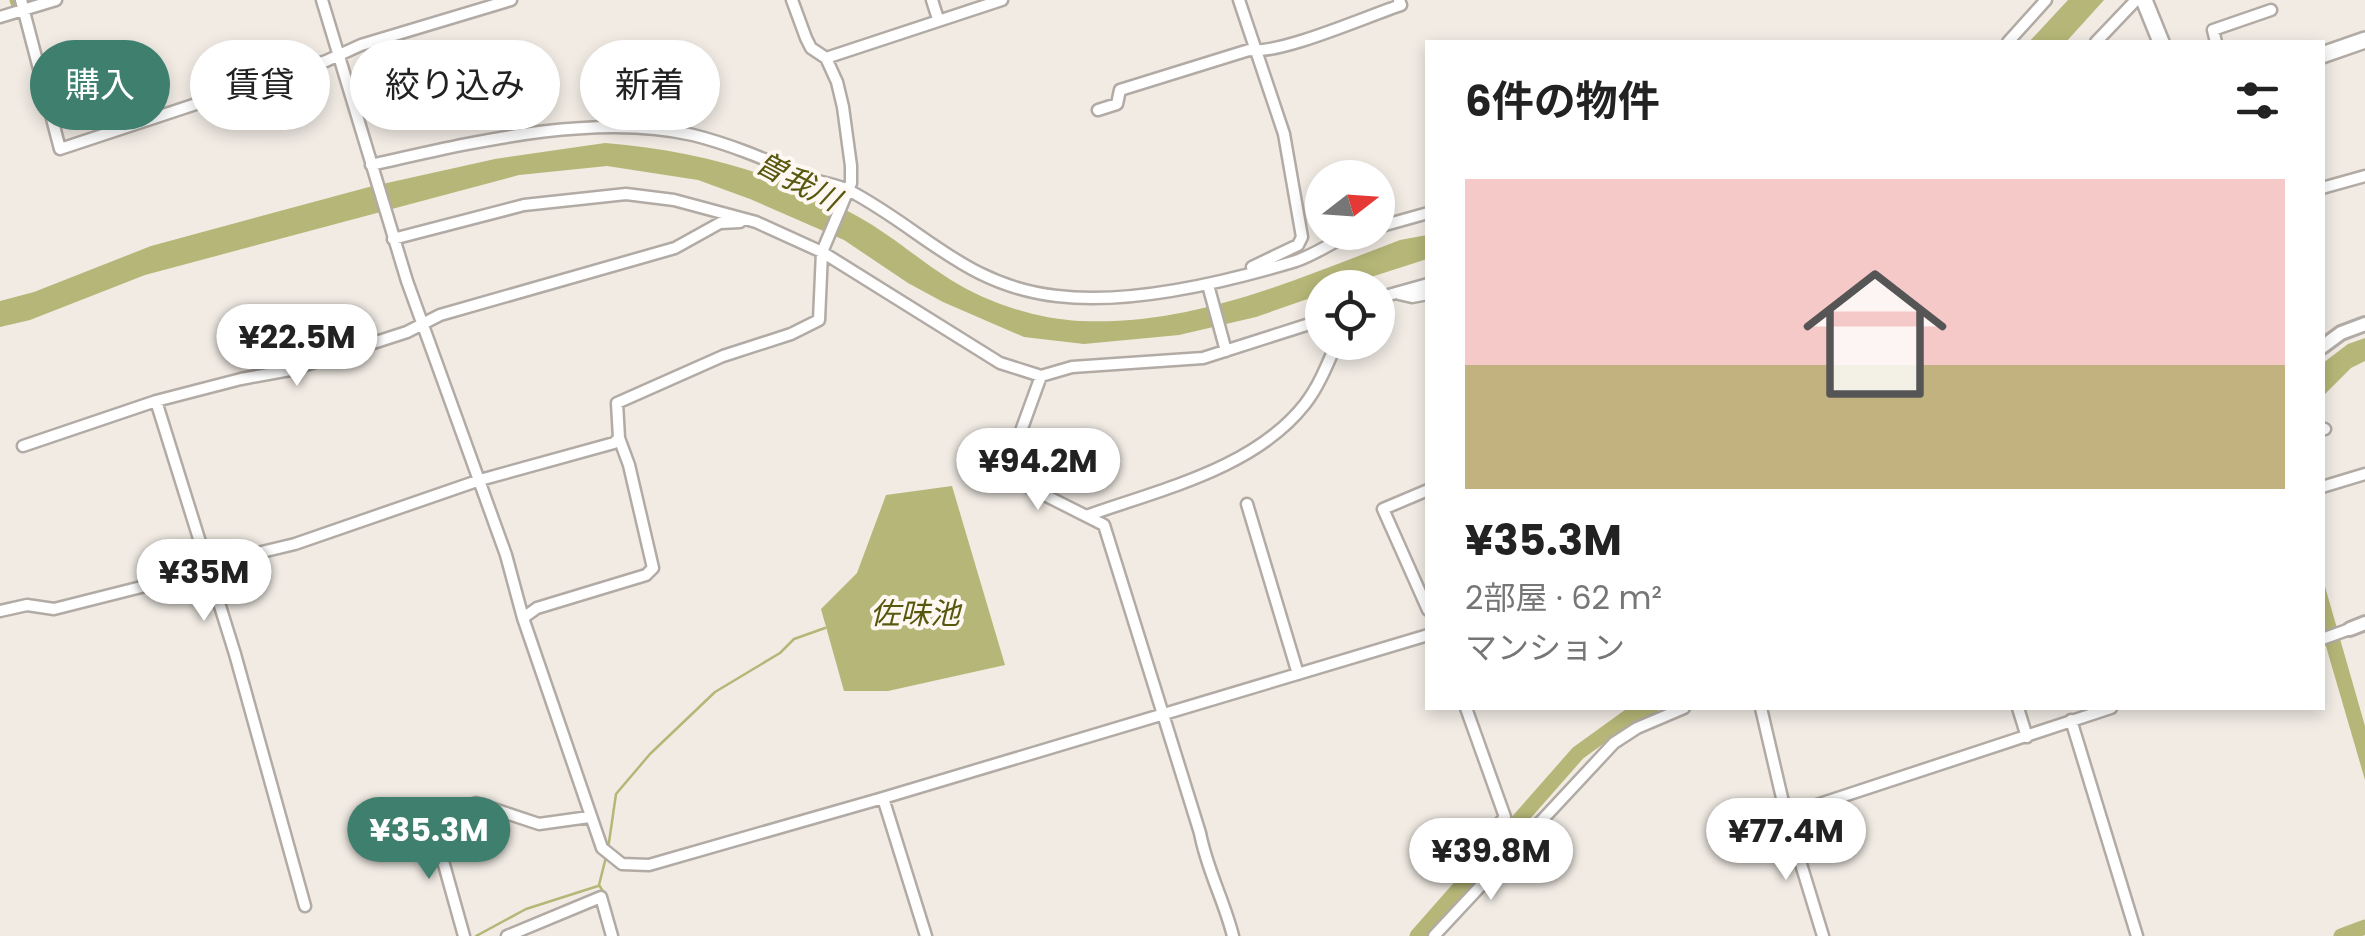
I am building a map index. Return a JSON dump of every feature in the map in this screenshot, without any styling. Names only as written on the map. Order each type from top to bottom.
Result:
[{"type":"main road","points":[[2140,0],[2160,40]]},
{"type":"main road","points":[[2325,54],[2365,40]]},
{"type":"street","points":[[0,17],[22,5],[56,0]]},
{"type":"street","points":[[322,0],[421,325],[506,556],[589,818],[602,848],[622,864],[649,865],[1425,635]]},
{"type":"street","points":[[22,5],[60,149],[511,0]]},
{"type":"street","points":[[523,618],[537,608],[646,574],[653,568],[619,438],[617,403],[723,356],[812,326],[821,313],[822,250],[847,194],[851,166],[844,107],[826,58],[811,48],[792,0]]},
{"type":"street","points":[[932,0],[938,19]]},
{"type":"street","points":[[826,58],[1002,0]]},
{"type":"street","points":[[371,165],[508,138],[622,127],[692,135],[739,148],[847,194],[958,264],[1024,290],[1061,297],[1094,297],[1208,288],[1298,245],[1302,237],[1284,134],[1239,0]]},
{"type":"street","points":[[1098,110],[1116,104],[1120,90],[1254,50],[1260,52],[1310,38],[1401,5],[1399,0]]},
{"type":"street","points":[[2010,40],[2046,0]]},
{"type":"street","points":[[2098,40],[2140,0]]},
{"type":"street","points":[[2216,40],[2213,30],[2270,10]]},
{"type":"street","points":[[2325,187],[2365,176]]},
{"type":"street","points":[[392,234],[524,205],[626,194],[674,200],[756,222],[822,250],[1000,363],[1041,376],[1072,366],[1203,358],[1305,325]]},
{"type":"street","points":[[1395,222],[1425,214]]},
{"type":"street","points":[[23,446],[156,401],[290,370],[440,315],[675,248],[720,223],[756,222]]},
{"type":"street","points":[[1228,278],[1300,260],[1321,250]]},
{"type":"street","points":[[1395,291],[1425,285]]},
{"type":"street","points":[[1208,288],[1225,348]]},
{"type":"street","points":[[1395,293],[1425,294]]},
{"type":"street","points":[[2325,345],[2341,333],[2365,324]]},
{"type":"street","points":[[1089,515],[1227,464],[1271,436],[1307,401],[1327,360]]},
{"type":"street","points":[[1041,376],[1005,475],[1104,525],[1213,884],[1225,902],[1233,936]]},
{"type":"street","points":[[156,401],[208,565],[306,906]]},
{"type":"street","points":[[0,612],[27,605],[54,609],[185,576],[208,565],[295,544],[480,480],[619,438]]},
{"type":"street","points":[[2325,486],[2365,474]]},
{"type":"street","points":[[1425,491],[1382,509],[1425,603]]},
{"type":"street","points":[[1247,504],[1298,674]]},
{"type":"street","points":[[2325,637],[2365,623]]},
{"type":"street","points":[[1467,710],[1505,817],[1501,826],[1520,843]]},
{"type":"street","points":[[1434,936],[1614,743],[1637,728],[1679,710]]},
{"type":"street","points":[[1761,710],[1786,815],[1823,936]]},
{"type":"street","points":[[2019,710],[2027,737]]},
{"type":"street","points":[[1786,815],[2104,710]]},
{"type":"street","points":[[2072,720],[2136,936]]},
{"type":"street","points":[[883,798],[926,936]]},
{"type":"street","points":[[464,936],[431,818],[476,802],[540,824],[589,818]]},
{"type":"street","points":[[507,936],[601,897],[612,936]]},
{"type":"water","points":[[2068,0],[2104,0],[2068,40],[2031,40]]},
{"type":"water","points":[[605,143],[638,146],[735,166],[797,187],[869,223],[951,280],[981,296],[1030,313],[1080,321],[1163,316],[1244,297],[1305,276],[1305,300],[1256,317],[1179,335],[1084,344],[1024,337],[943,302],[844,240],[750,199],[698,180],[607,166],[519,175],[145,275],[30,320],[0,327],[0,301],[34,292],[151,246],[369,187],[495,159]]},
{"type":"water","points":[[1425,235],[1425,260],[1393,270],[1320,270],[1373,250],[1395,250],[1395,242]]},
{"type":"water","points":[[2365,338],[2365,361],[2351,368],[2325,394],[2325,361],[2348,344]]},
{"type":"water","name":"佐味池","points":[[952,486],[1005,665],[888,691],[844,691],[821,609],[857,573],[886,495]]},
{"type":"water","points":[[2325,586],[2365,726],[2365,780],[2325,643]]},
{"type":"waterway","points":[[17,0],[19,5],[35,0]]},
{"type":"waterway","points":[[608,849],[616,794],[650,754],[715,692],[780,653],[794,639],[825,628]]},
{"type":"waterway","points":[[1417,936],[1578,753],[1632,714],[1645,710]]},
{"type":"waterway","points":[[606,857],[599,885],[606,896]]},
{"type":"waterway","points":[[476,936],[526,909],[598,886]]},
{"type":"waterway","points":[[2341,936],[2365,927]]},
{"type":"water label","name":"曽我川","points":[[798,181]]}]
